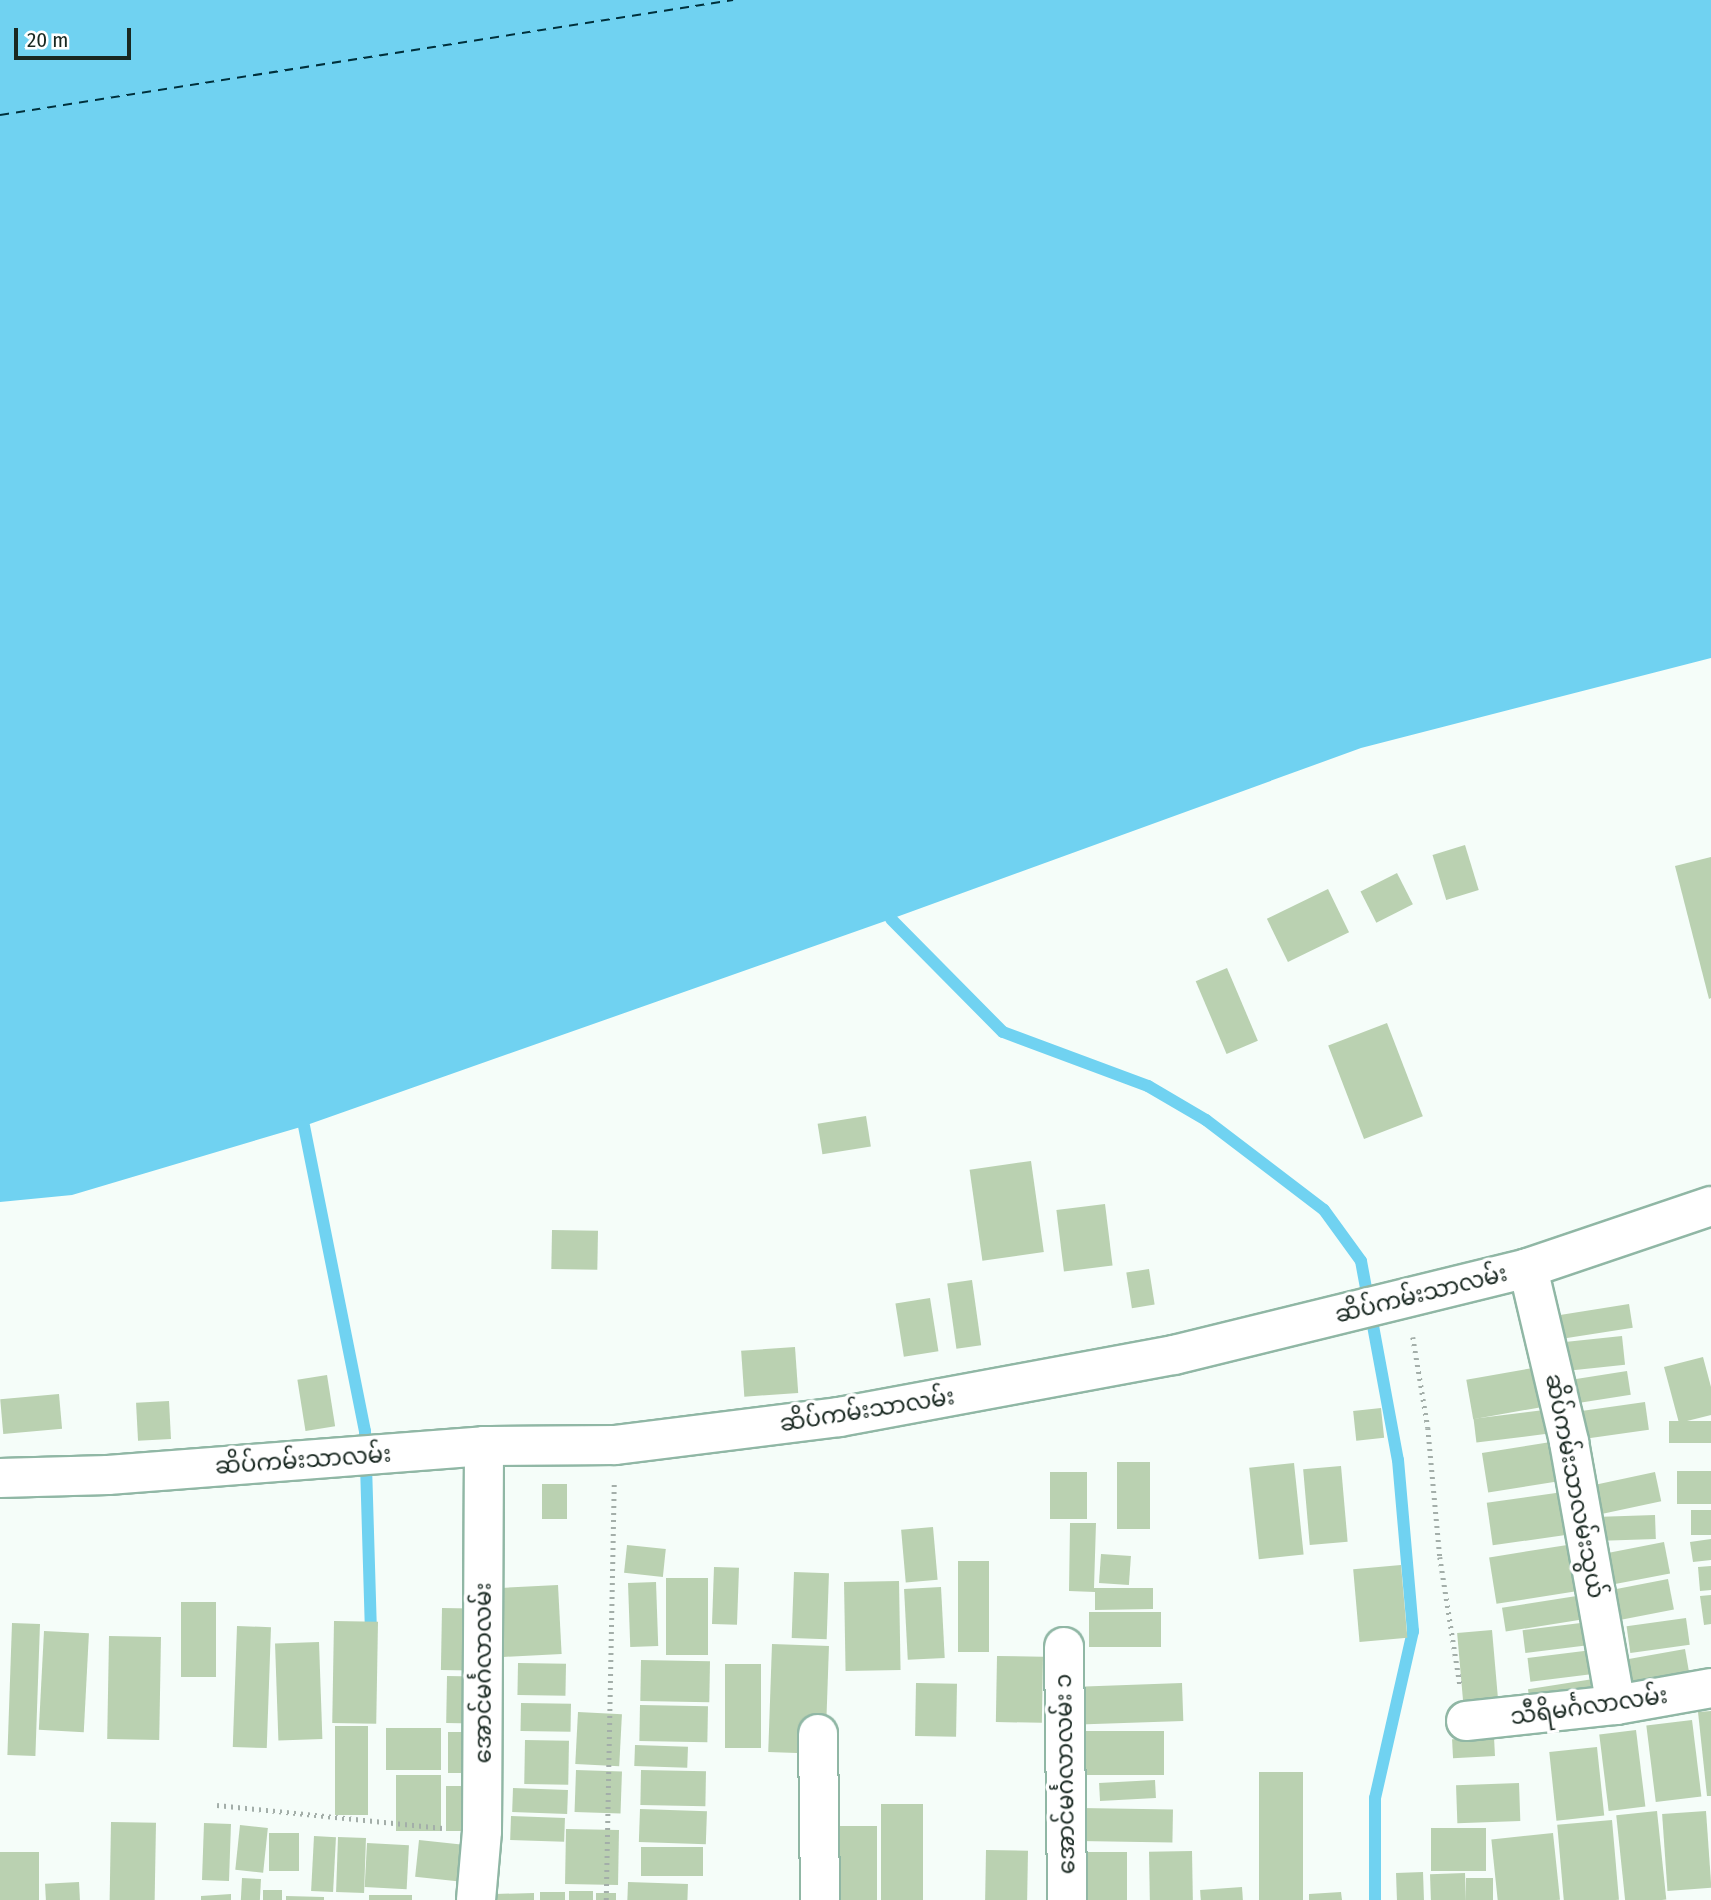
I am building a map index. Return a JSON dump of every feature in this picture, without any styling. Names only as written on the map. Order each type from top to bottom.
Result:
[{"type":"street","name":"ဆိပ်ကမ်းသာလမ်း","points":[[0,1478],[108,1475],[484,1446],[615,1445],[839,1417],[1174,1355],[1528,1268],[1709,1218]]},
{"type":"street","name":"ဆိပ်ကမ်းသာလမ်းသွယ်","points":[[1528,1268],[1569,1442],[1616,1705]]},
{"type":"street","name":"အောင်မင်္ဂလာလမ်း","points":[[476,1900],[482,1832],[484,1446]]},
{"type":"street","name":"အောင်မင်္ဂလာလမ်း ၁","points":[[1064,1647],[1067,1900]]},
{"type":"street","name":"သီရိမင်္ဂလာလမ်း","points":[[1466,1721],[1616,1705],[1711,1688]]},
{"type":"street","points":[[818,1734],[820,1900]]},
{"type":"path","points":[[1407,1298],[1428,1428],[1440,1557],[1466,1721]]},
{"type":"path","points":[[606,1900],[615,1445]]},
{"type":"path","points":[[217,1805],[482,1832]]},
{"type":"water","points":[[0,0],[1711,0],[1711,658],[1361,748],[891,919],[304,1126],[72,1195],[0,1202]]},
{"type":"building","points":[[1465,845],[1479,890],[1446,900],[1432,855]]},
{"type":"building","points":[[1711,857],[1711,998],[1709,999],[1675,866]]},
{"type":"building","points":[[1397,873],[1413,904],[1376,923],[1360,892]]},
{"type":"building","points":[[1328,889],[1349,932],[1288,962],[1267,919]]},
{"type":"building","points":[[1227,968],[1258,1041],[1227,1054],[1196,981]]},
{"type":"building","points":[[1387,1023],[1423,1116],[1364,1139],[1328,1046]]},
{"type":"building","points":[[866,1116],[871,1147],[822,1154],[818,1124]]},
{"type":"building","points":[[1031,1161],[1044,1252],[982,1261],[970,1170]]},
{"type":"building","points":[[1105,1204],[1113,1266],[1064,1272],[1056,1210]]},
{"type":"building","points":[[552,1230],[598,1231],[597,1270],[551,1269]]},
{"type":"building","points":[[1149,1269],[1155,1305],[1132,1308],[1126,1273]]},
{"type":"building","points":[[972,1280],[981,1345],[956,1349],[947,1283]]},
{"type":"building","points":[[930,1298],[938,1351],[904,1357],[895,1303]]},
{"type":"building","points":[[1629,1304],[1633,1328],[1561,1339],[1557,1315]]},
{"type":"building","points":[[1622,1336],[1625,1365],[1570,1371],[1567,1342]]},
{"type":"building","points":[[795,1347],[798,1393],[744,1397],[741,1351]]},
{"type":"building","points":[[1703,1357],[1711,1387],[1711,1415],[1679,1423],[1664,1367]]},
{"type":"building","points":[[1550,1365],[1557,1404],[1473,1419],[1466,1380]]},
{"type":"building","points":[[1627,1371],[1631,1395],[1573,1404],[1570,1380]]},
{"type":"building","points":[[327,1375],[335,1426],[306,1431],[297,1380]]},
{"type":"building","points":[[59,1394],[62,1429],[3,1434],[0,1399]]},
{"type":"building","points":[[169,1401],[171,1439],[138,1441],[136,1403]]},
{"type":"building","points":[[1645,1402],[1649,1430],[1584,1439],[1580,1411]]},
{"type":"building","points":[[1381,1408],[1384,1438],[1356,1441],[1353,1411]]},
{"type":"building","points":[[1544,1410],[1547,1434],[1476,1442],[1474,1419]]},
{"type":"building","points":[[1669,1421],[1711,1421],[1711,1443],[1669,1443]]},
{"type":"building","points":[[1557,1441],[1563,1481],[1488,1492],[1482,1453]]},
{"type":"building","points":[[1117,1462],[1150,1462],[1150,1529],[1117,1529]]},
{"type":"building","points":[[1294,1463],[1304,1554],[1259,1559],[1249,1468]]},
{"type":"building","points":[[1341,1466],[1348,1542],[1310,1545],[1303,1469]]},
{"type":"building","points":[[1677,1471],[1711,1471],[1711,1504],[1677,1504]]},
{"type":"building","points":[[1050,1472],[1087,1472],[1087,1519],[1050,1519]]},
{"type":"building","points":[[1655,1472],[1661,1501],[1596,1515],[1589,1486]]},
{"type":"building","points":[[542,1484],[567,1484],[567,1519],[542,1519]]},
{"type":"building","points":[[1563,1492],[1569,1535],[1493,1545],[1487,1503]]},
{"type":"building","points":[[1691,1510],[1711,1510],[1711,1535],[1691,1535]]},
{"type":"building","points":[[1655,1515],[1656,1539],[1603,1541],[1602,1517]]},
{"type":"building","points":[[1070,1523],[1096,1523],[1094,1588],[1153,1588],[1153,1609],[1095,1610],[1095,1592],[1069,1591]]},
{"type":"building","points":[[933,1527],[938,1580],[906,1583],[901,1530]]},
{"type":"building","points":[[1711,1539],[1711,1560],[1693,1562],[1690,1542]]},
{"type":"building","points":[[1664,1542],[1670,1573],[1611,1585],[1605,1553]]},
{"type":"building","points":[[1580,1543],[1587,1589],[1496,1604],[1489,1557]]},
{"type":"building","points":[[627,1545],[666,1549],[663,1577],[624,1573]]},
{"type":"building","points":[[1101,1554],[1131,1556],[1129,1585],[1099,1583]]},
{"type":"building","points":[[958,1561],[989,1561],[989,1652],[958,1652]]},
{"type":"building","points":[[1401,1565],[1407,1638],[1360,1642],[1353,1569]]},
{"type":"building","points":[[1711,1566],[1711,1590],[1700,1591],[1698,1567]]},
{"type":"building","points":[[714,1567],[739,1568],[737,1625],[712,1624]]},
{"type":"building","points":[[794,1572],[829,1573],[827,1639],[792,1638]]},
{"type":"building","points":[[666,1578],[708,1578],[708,1655],[666,1655]]},
{"type":"building","points":[[1668,1579],[1674,1609],[1612,1621],[1606,1591]]},
{"type":"building","points":[[899,1581],[901,1670],[846,1671],[844,1582]]},
{"type":"building","points":[[656,1582],[658,1646],[630,1647],[628,1583]]},
{"type":"building","points":[[558,1585],[562,1654],[500,1657],[496,1588]]},
{"type":"building","points":[[941,1587],[945,1658],[908,1660],[904,1589]]},
{"type":"building","points":[[1583,1595],[1587,1619],[1506,1632],[1502,1608]]},
{"type":"building","points":[[1711,1595],[1711,1624],[1704,1625],[1700,1596]]},
{"type":"building","points":[[181,1602],[216,1602],[216,1677],[181,1677]]},
{"type":"building","points":[[442,1608],[487,1609],[486,1671],[441,1670]]},
{"type":"building","points":[[1089,1612],[1161,1612],[1161,1647],[1089,1647]]},
{"type":"building","points":[[1686,1618],[1690,1645],[1630,1653],[1627,1626]]},
{"type":"building","points":[[334,1621],[378,1622],[376,1724],[332,1723]]},
{"type":"building","points":[[1597,1621],[1600,1644],[1525,1653],[1523,1630]]},
{"type":"building","points":[[12,1623],[40,1624],[35,1756],[7,1755]]},
{"type":"building","points":[[237,1626],[271,1627],[267,1748],[233,1747]]},
{"type":"building","points":[[1492,1630],[1498,1704],[1464,1707],[1457,1633]]},
{"type":"building","points":[[44,1631],[89,1633],[84,1732],[39,1730]]},
{"type":"building","points":[[109,1636],[161,1637],[159,1740],[107,1739]]},
{"type":"building","points":[[319,1642],[322,1739],[278,1740],[275,1644]]},
{"type":"building","points":[[772,1644],[829,1646],[825,1754],[768,1752]]},
{"type":"building","points":[[1685,1649],[1689,1672],[1630,1682],[1626,1659]]},
{"type":"building","points":[[1592,1650],[1595,1674],[1530,1682],[1527,1658]]},
{"type":"building","points":[[997,1656],[1043,1657],[1042,1723],[996,1722]]},
{"type":"building","points":[[641,1660],[710,1661],[709,1702],[640,1701]]},
{"type":"building","points":[[518,1663],[566,1664],[565,1696],[517,1695]]},
{"type":"building","points":[[725,1664],[761,1664],[761,1748],[725,1748]]},
{"type":"building","points":[[447,1676],[503,1677],[502,1724],[446,1723]]},
{"type":"building","points":[[1606,1677],[1610,1702],[1532,1714],[1528,1689]]},
{"type":"building","points":[[916,1683],[957,1684],[956,1737],[915,1736]]},
{"type":"building","points":[[1182,1683],[1183,1721],[1079,1725],[1078,1687]]},
{"type":"building","points":[[521,1703],[571,1704],[571,1732],[521,1731]]},
{"type":"building","points":[[640,1705],[708,1706],[707,1742],[639,1741]]},
{"type":"building","points":[[1711,1711],[1711,1796],[1707,1796],[1698,1712]]},
{"type":"building","points":[[578,1712],[622,1714],[619,1766],[575,1764]]},
{"type":"building","points":[[1692,1720],[1701,1796],[1656,1802],[1646,1726]]},
{"type":"building","points":[[335,1726],[368,1726],[368,1815],[335,1815]]},
{"type":"building","points":[[386,1728],[441,1728],[441,1770],[386,1770]]},
{"type":"building","points":[[1636,1730],[1645,1806],[1609,1811],[1599,1735]]},
{"type":"building","points":[[1081,1731],[1164,1731],[1164,1775],[1081,1775]]},
{"type":"building","points":[[448,1732],[499,1732],[499,1773],[448,1773]]},
{"type":"building","points":[[1494,1737],[1495,1756],[1453,1758],[1452,1739]]},
{"type":"building","points":[[525,1740],[569,1741],[568,1785],[524,1784]]},
{"type":"building","points":[[635,1745],[688,1747],[687,1768],[634,1766]]},
{"type":"building","points":[[1597,1747],[1604,1816],[1556,1821],[1549,1752]]},
{"type":"building","points":[[576,1770],[622,1772],[621,1814],[575,1812]]},
{"type":"building","points":[[641,1770],[706,1771],[705,1806],[640,1805]]},
{"type":"building","points":[[1259,1772],[1303,1772],[1303,1900],[1259,1900]]},
{"type":"building","points":[[396,1775],[441,1775],[441,1831],[396,1831]]},
{"type":"building","points":[[1155,1780],[1156,1798],[1100,1801],[1099,1783]]},
{"type":"building","points":[[1519,1783],[1520,1821],[1457,1823],[1456,1785]]},
{"type":"building","points":[[446,1786],[465,1786],[465,1831],[446,1831]]},
{"type":"building","points":[[513,1788],[568,1790],[567,1814],[512,1812]]},
{"type":"building","points":[[881,1804],[923,1804],[923,1900],[881,1900]]},
{"type":"building","points":[[1080,1808],[1173,1810],[1172,1843],[1079,1841]]},
{"type":"building","points":[[640,1809],[707,1811],[706,1844],[639,1842]]},
{"type":"building","points":[[1657,1811],[1666,1900],[1625,1900],[1616,1815]]},
{"type":"building","points":[[1706,1811],[1711,1888],[1667,1891],[1662,1814]]},
{"type":"building","points":[[511,1816],[565,1818],[564,1842],[510,1840]]},
{"type":"building","points":[[1612,1820],[1619,1900],[1564,1900],[1557,1825]]},
{"type":"building","points":[[111,1822],[156,1823],[155,1900],[110,1900]]},
{"type":"building","points":[[204,1823],[231,1824],[229,1881],[202,1880]]},
{"type":"building","points":[[240,1825],[268,1828],[263,1873],[235,1870]]},
{"type":"building","points":[[832,1826],[877,1826],[877,1900],[832,1900]]},
{"type":"building","points":[[1431,1828],[1486,1828],[1486,1871],[1431,1871]]},
{"type":"building","points":[[566,1829],[619,1830],[618,1885],[565,1884]]},
{"type":"building","points":[[269,1833],[299,1833],[299,1871],[269,1871]]},
{"type":"building","points":[[1553,1833],[1560,1900],[1498,1900],[1491,1839]]},
{"type":"building","points":[[314,1836],[336,1837],[333,1892],[311,1891]]},
{"type":"building","points":[[338,1837],[366,1838],[364,1893],[336,1892]]},
{"type":"building","points":[[419,1840],[473,1846],[469,1882],[415,1877]]},
{"type":"building","points":[[367,1843],[409,1845],[407,1889],[365,1887]]},
{"type":"building","points":[[641,1847],[703,1847],[703,1876],[641,1876]]},
{"type":"building","points":[[986,1850],[1028,1851],[1027,1900],[985,1900]]},
{"type":"building","points":[[1192,1851],[1193,1900],[1150,1900],[1149,1852]]},
{"type":"building","points":[[0,1852],[39,1852],[39,1900],[0,1900]]},
{"type":"building","points":[[1079,1852],[1127,1852],[1127,1900],[1079,1900]]},
{"type":"building","points":[[1423,1872],[1424,1900],[1397,1900],[1396,1873]]},
{"type":"building","points":[[1465,1873],[1466,1900],[1431,1900],[1430,1874]]},
{"type":"building","points":[[242,1878],[261,1879],[260,1900],[241,1900]]},
{"type":"building","points":[[1466,1878],[1493,1878],[1493,1900],[1466,1900]]},
{"type":"building","points":[[79,1882],[80,1900],[46,1900],[45,1884]]},
{"type":"building","points":[[628,1882],[688,1884],[687,1900],[627,1900]]},
{"type":"building","points":[[1242,1887],[1243,1900],[1201,1900],[1200,1890]]},
{"type":"building","points":[[263,1890],[282,1890],[282,1900],[263,1900]]},
{"type":"building","points":[[569,1891],[593,1891],[593,1900],[569,1900]]},
{"type":"building","points":[[540,1892],[565,1892],[565,1900],[540,1900]]},
{"type":"building","points":[[1341,1892],[1342,1900],[1309,1900],[1309,1894]]},
{"type":"building","points":[[534,1893],[534,1900],[495,1900],[495,1894]]},
{"type":"building","points":[[596,1893],[616,1893],[616,1900],[596,1900]]},
{"type":"building","points":[[231,1894],[231,1900],[201,1900],[201,1896]]},
{"type":"building","points":[[369,1895],[412,1895],[412,1900],[369,1900]]},
{"type":"building","points":[[286,1896],[324,1897],[324,1900],[286,1900]]},
{"type":"waterway","points":[[891,919],[1003,1032],[1148,1086],[1206,1120],[1324,1210],[1361,1261],[1398,1460],[1413,1631],[1375,1798],[1375,1900]]},
{"type":"waterway","points":[[304,1126],[365,1431],[371,1628]]},
{"type":"ferry route","points":[[0,115],[733,0]]}]
